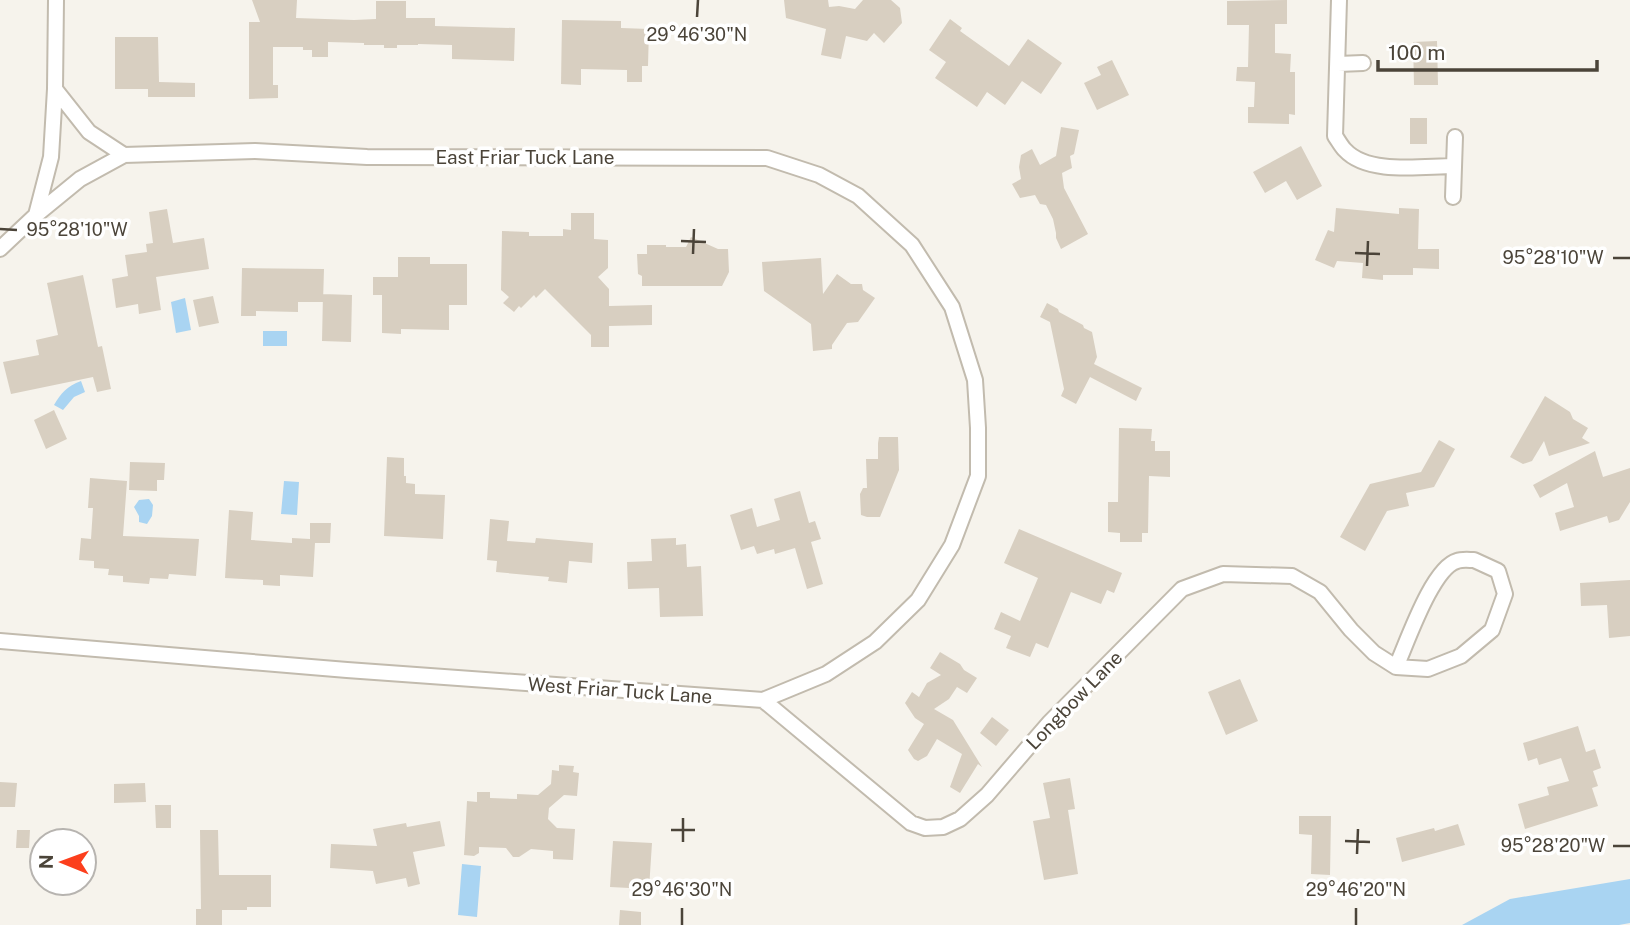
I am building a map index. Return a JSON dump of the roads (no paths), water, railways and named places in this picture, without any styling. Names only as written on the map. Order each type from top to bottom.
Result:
[{"type":"street","points":[[36,215],[51,157],[56,0]]},
{"type":"street","points":[[1339,0],[1335,136],[1346,151],[1362,162],[1384,167],[1454,166]]},
{"type":"street","points":[[1338,64],[1363,63]]},
{"type":"street","points":[[55,89],[89,132],[124,155]]},
{"type":"street","points":[[1453,197],[1455,137]]},
{"type":"street","name":"East Friar Tuck Lane","points":[[0,249],[80,179],[124,155],[255,151],[367,157],[767,158],[819,176],[858,196],[912,245],[952,307],[958,326]]},
{"type":"street","name":"West Friar Tuck Lane","points":[[0,641],[355,671],[763,700],[825,674],[875,642],[918,600],[952,545],[978,476],[975,380],[958,326]]},
{"type":"street","points":[[1474,560],[1498,571],[1505,594],[1492,630],[1461,656],[1440,665],[1429,669],[1396,667],[1431,587],[1445,568],[1457,561],[1474,560]]},
{"type":"street","name":"Longbow Lane","points":[[763,700],[911,823],[925,828],[943,827],[960,819],[987,795],[1049,723],[1182,589],[1223,573],[1292,576],[1320,592],[1374,653],[1396,667]]},
{"type":"water","points":[[185,298],[191,330],[176,333],[171,302]]},
{"type":"water","points":[[263,331],[287,331],[287,346],[263,346]]},
{"type":"water","points":[[81,381],[85,392],[74,397],[63,410],[54,405],[65,390]]},
{"type":"water","points":[[284,481],[299,482],[297,515],[281,514]]},
{"type":"water","points":[[149,499],[153,505],[152,516],[147,524],[139,522],[134,507],[139,500]]},
{"type":"water","points":[[462,864],[481,866],[477,917],[458,915]]},
{"type":"water","points":[[1630,879],[1630,923],[1462,925],[1510,899]]}]
